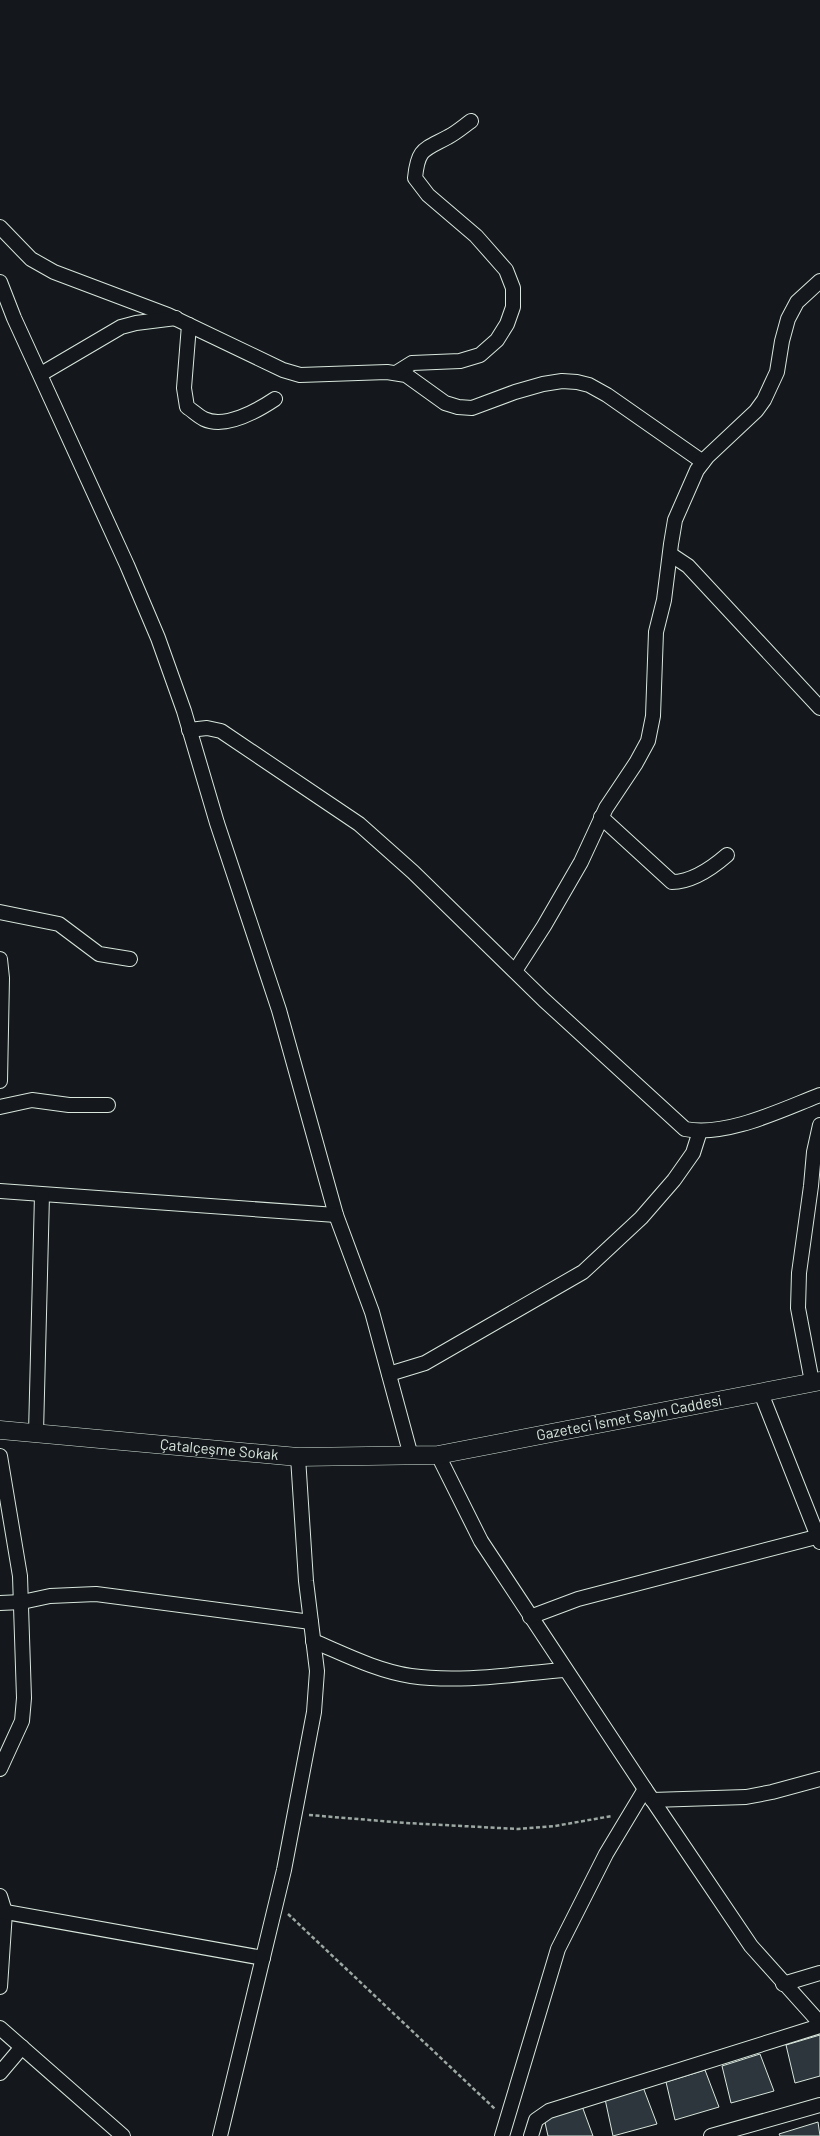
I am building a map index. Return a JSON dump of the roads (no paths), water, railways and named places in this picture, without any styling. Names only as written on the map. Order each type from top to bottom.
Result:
[{"type":"street","points":[[396,373],[412,363],[460,361],[480,355],[497,340],[507,324],[513,307],[513,288],[506,270],[476,236],[428,195],[415,178],[416,161],[422,153],[432,144],[448,137],[471,121]]},
{"type":"street","points":[[0,226],[31,260],[54,272],[176,318],[263,361],[300,375],[396,373],[406,375],[445,403],[458,407],[472,408],[543,384],[562,381],[589,385],[703,462]]},
{"type":"street","points":[[514,971],[544,926],[581,862],[601,817],[636,763],[648,740],[653,716],[656,632],[664,600],[675,520],[697,470],[756,411],[764,400],[777,372],[782,341],[788,320],[797,302],[820,281]]},
{"type":"street","points":[[0,282],[14,318],[131,572],[158,638],[190,730],[217,823],[279,1010],[336,1216],[372,1312],[411,1456]]},
{"type":"street","points":[[41,374],[121,327],[136,323],[176,318]]},
{"type":"street","points":[[189,325],[184,388],[187,406],[204,419],[231,421],[258,410],[275,399]]},
{"type":"street","points":[[670,554],[688,566],[820,708]]},
{"type":"street","points":[[190,730],[207,728],[220,731],[359,824],[413,872],[514,971],[685,1128],[700,1131],[761,1118],[820,1095]]},
{"type":"street","points":[[601,817],[672,882],[683,882],[713,866],[727,855]]},
{"type":"street","points":[[0,912],[59,924],[99,954],[130,959]]},
{"type":"street","points":[[0,959],[0,1081]]},
{"type":"street","points":[[0,1107],[32,1100],[69,1105],[108,1105]]},
{"type":"street","points":[[816,1381],[798,1308],[799,1273],[814,1152],[820,1126]]},
{"type":"street","points":[[389,1374],[425,1362],[583,1272],[641,1218],[674,1180],[693,1152],[700,1131]]},
{"type":"street","points":[[0,1191],[336,1216]]},
{"type":"street","points":[[36,1433],[42,1195]]},
{"type":"street","name":"Gazeteci İsmet Sayın Caddesi","points":[[438,1455],[816,1381]]},
{"type":"street","points":[[530,1617],[578,1599],[819,1538],[761,1392]]},
{"type":"street","name":"Çatalçeşme Sokak","points":[[0,1430],[298,1457],[438,1455]]},
{"type":"street","points":[[438,1455],[481,1541],[564,1670],[751,1946],[820,2025],[549,2111],[536,2120],[532,2136]]},
{"type":"street","points":[[0,1456],[20,1576],[24,1698],[22,1721],[0,1770]]},
{"type":"street","points":[[220,2136],[276,1902],[314,1712],[317,1671],[306,1581],[298,1457]]},
{"type":"street","points":[[0,1603],[22,1602],[50,1596],[96,1594],[311,1622]]},
{"type":"street","points":[[313,1641],[390,1672],[410,1676],[431,1678],[477,1677],[564,1670]]},
{"type":"street","points":[[502,2136],[558,1949],[606,1854],[628,1816],[649,1795],[746,1796],[772,1792],[820,1779]]},
{"type":"street","points":[[0,1896],[2,1911],[0,1986]]},
{"type":"street","points":[[2,1911],[263,1958]]},
{"type":"street","points":[[783,1984],[820,1972]]},
{"type":"street","points":[[0,2028],[123,2136]]},
{"type":"street","points":[[0,2073],[22,2047]]},
{"type":"street","points":[[711,2136],[820,2105]]}]
